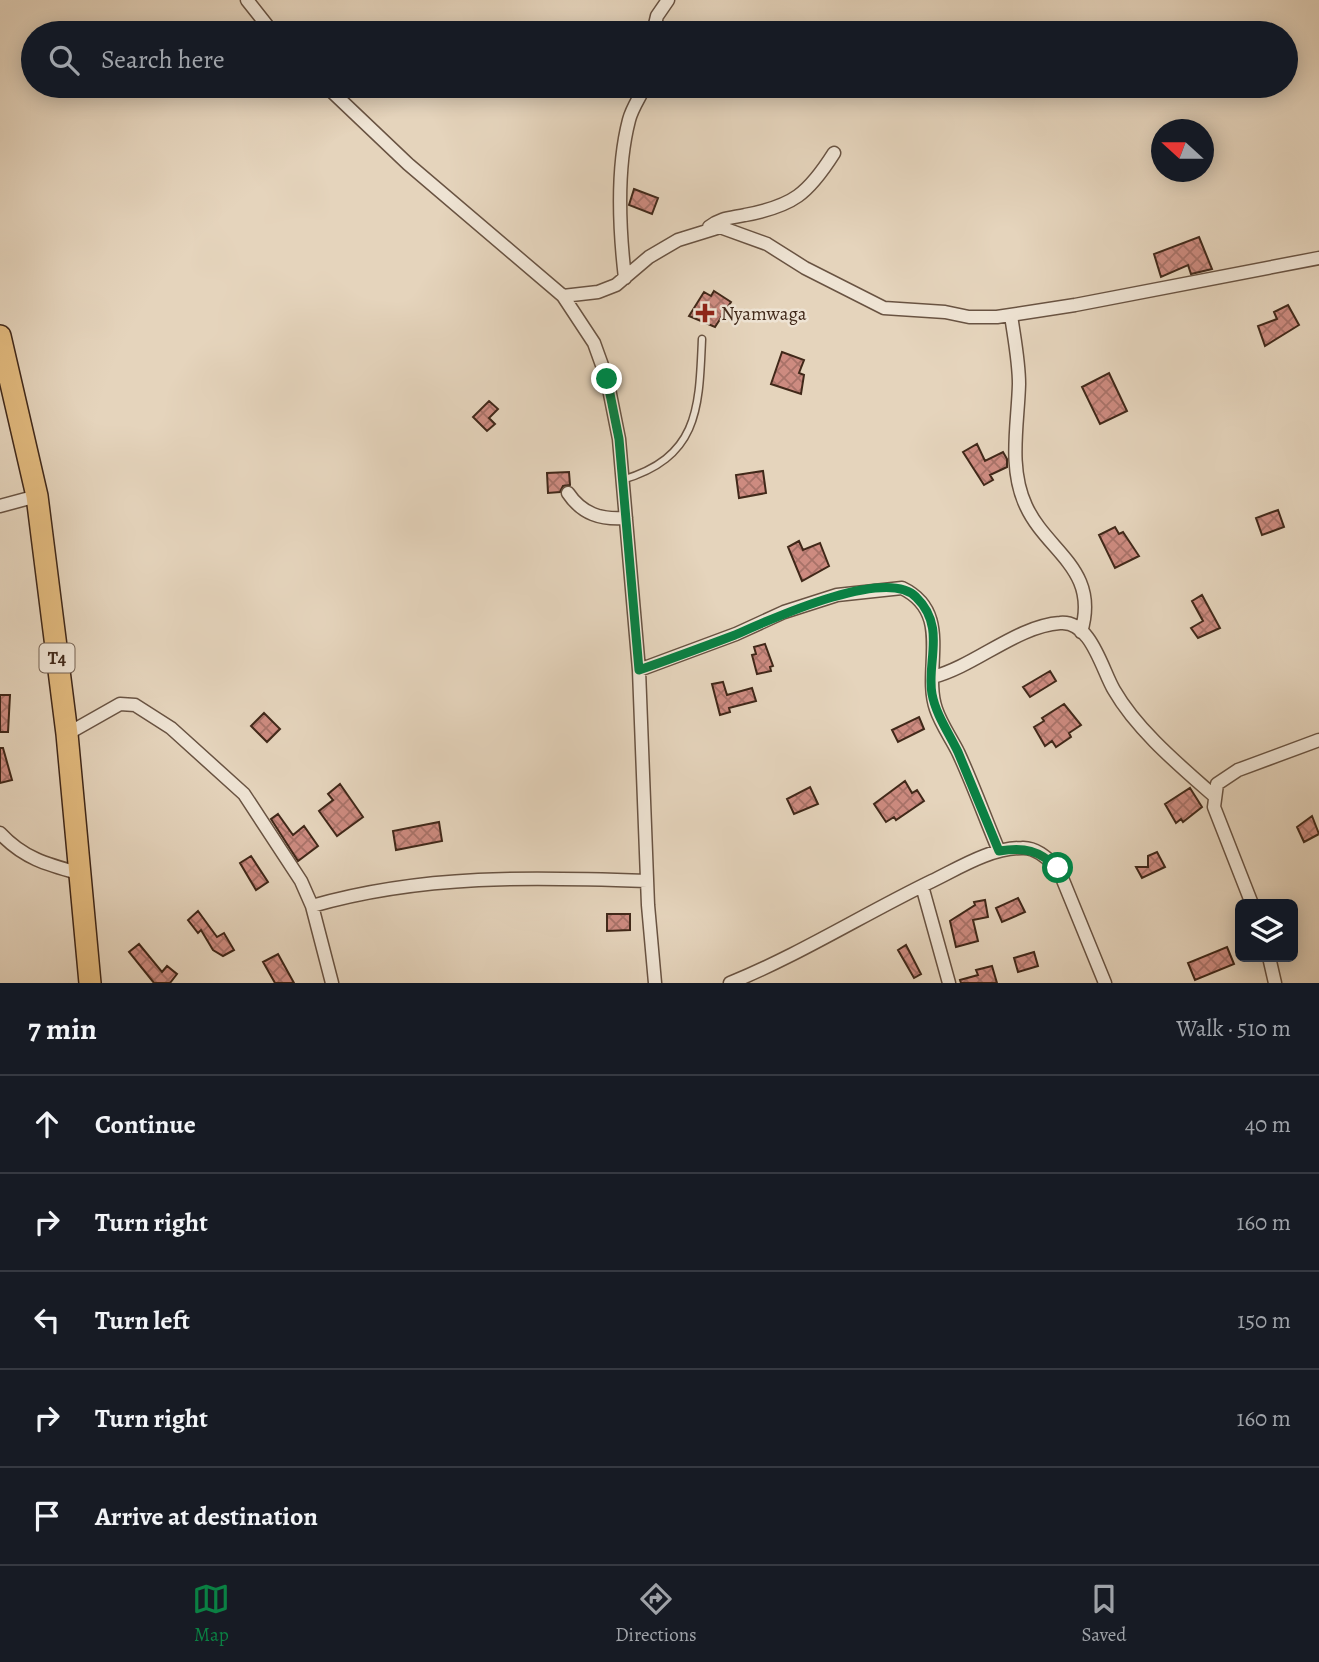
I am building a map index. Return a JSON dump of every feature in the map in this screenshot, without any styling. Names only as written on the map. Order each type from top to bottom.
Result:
[{"type":"highway","name":"T4","points":[[0,336],[37,496],[67,734],[90,983]]},
{"type":"street","points":[[247,0],[264,21]]},
{"type":"street","points":[[656,21],[668,0]]},
{"type":"street","points":[[339,98],[408,164],[563,296],[594,343],[607,379],[619,439],[639,670],[654,983]]},
{"type":"street","points":[[625,278],[620,208],[626,135],[629,120],[639,98]]},
{"type":"street","points":[[704,232],[715,222],[784,206],[800,197],[816,180],[834,153]]},
{"type":"street","points":[[563,296],[598,292],[625,278],[649,257],[678,240],[720,227],[748,235],[884,308],[945,312],[970,317],[1011,315],[1152,292],[1319,258]]},
{"type":"street","points":[[1011,315],[1019,382],[1016,466],[1022,494],[1026,507],[1061,550],[1085,594],[1081,632]]},
{"type":"street","points":[[568,493],[585,512],[626,518]]},
{"type":"street","points":[[0,506],[37,496]]},
{"type":"street","points":[[639,670],[837,595],[902,588],[918,598],[928,616],[934,636],[931,690],[936,710],[999,851]]},
{"type":"street","points":[[933,677],[951,673],[1027,633],[1063,622],[1081,632],[1128,709],[1183,769],[1213,794]]},
{"type":"street","points":[[67,734],[120,704],[135,705],[150,712],[244,794],[283,850],[312,905],[332,983]]},
{"type":"street","points":[[1250,899],[1214,807],[1213,794],[1217,784],[1225,776],[1319,740]]},
{"type":"street","points":[[0,833],[16,850],[37,862],[82,874]]},
{"type":"street","points":[[730,983],[774,965],[922,886],[999,851],[1025,847],[1044,855],[1058,868],[1105,983]]},
{"type":"street","points":[[312,905],[364,891],[437,881],[515,876],[648,881]]},
{"type":"street","points":[[922,886],[949,983]]},
{"type":"street","points":[[1270,962],[1275,983]]},
{"type":"lane","points":[[622,480],[663,462],[682,443],[694,418],[699,391],[702,339]]},
{"type":"building","points":[[634,189],[658,198],[652,214],[629,205]]},
{"type":"building","points":[[1199,237],[1212,269],[1191,274],[1188,265],[1161,277],[1154,254]]},
{"type":"building","points":[[714,291],[731,302],[715,327],[689,316],[704,292],[711,296]]},
{"type":"building","points":[[1288,305],[1299,325],[1265,346],[1258,326],[1277,319],[1274,312]]},
{"type":"building","points":[[782,352],[804,360],[799,373],[804,375],[801,394],[771,384]]},
{"type":"building","points":[[1109,373],[1127,411],[1100,424],[1082,387]]},
{"type":"building","points":[[489,401],[498,409],[489,418],[495,424],[487,431],[473,417]]},
{"type":"building","points":[[977,444],[985,461],[1003,452],[1007,459],[1007,467],[990,475],[993,480],[984,485],[963,452]]},
{"type":"building","points":[[763,471],[766,493],[739,498],[736,475]]},
{"type":"building","points":[[569,472],[570,485],[563,486],[560,492],[548,493],[547,473]]},
{"type":"building","points":[[1278,510],[1284,527],[1262,535],[1256,518]]},
{"type":"building","points":[[1115,527],[1119,534],[1123,532],[1139,556],[1115,568],[1099,535]]},
{"type":"building","points":[[799,541],[803,550],[820,543],[829,566],[802,581],[788,547]]},
{"type":"building","points":[[1202,595],[1220,628],[1198,638],[1191,628],[1203,621],[1192,601]]},
{"type":"building","points":[[765,644],[773,666],[770,667],[771,671],[757,674],[752,655],[756,654],[754,647]]},
{"type":"building","points":[[1050,671],[1056,681],[1030,697],[1023,687]]},
{"type":"building","points":[[723,682],[727,695],[752,688],[756,701],[729,708],[730,712],[720,715],[712,684]]},
{"type":"building","points":[[0,695],[10,695],[8,732],[0,732]]},
{"type":"building","points":[[1064,704],[1081,725],[1069,733],[1071,737],[1056,747],[1052,741],[1045,746],[1034,727],[1044,721],[1042,718]]},
{"type":"building","points":[[264,713],[280,729],[267,742],[251,726]]},
{"type":"building","points":[[919,717],[924,729],[898,742],[892,730]]},
{"type":"building","points":[[0,748],[3,748],[12,780],[0,783]]},
{"type":"building","points":[[905,781],[912,793],[917,790],[924,801],[896,820],[894,817],[886,822],[874,804]]},
{"type":"building","points":[[340,784],[363,817],[337,836],[319,811],[333,800],[328,794]]},
{"type":"building","points":[[810,787],[818,804],[794,814],[787,799]]},
{"type":"building","points":[[1190,788],[1202,807],[1183,822],[1181,819],[1176,823],[1165,804]]},
{"type":"building","points":[[278,814],[293,835],[304,826],[318,846],[298,861],[271,819]]},
{"type":"building","points":[[1312,816],[1319,834],[1304,842],[1297,827]]},
{"type":"building","points":[[439,822],[442,841],[396,850],[393,831]]},
{"type":"building","points":[[1157,852],[1165,867],[1142,878],[1136,867],[1148,867],[1148,856]]},
{"type":"building","points":[[251,856],[268,882],[256,890],[240,863]]},
{"type":"building","points":[[1018,898],[1025,912],[1002,922],[996,908]]},
{"type":"building","points":[[985,900],[988,917],[973,920],[978,941],[956,947],[950,921],[975,905],[974,902]]},
{"type":"building","points":[[198,911],[217,937],[224,933],[234,950],[223,956],[213,950],[201,930],[198,933],[188,920]]},
{"type":"building","points":[[607,914],[630,914],[630,930],[607,931]]},
{"type":"building","points":[[139,944],[162,972],[167,966],[177,974],[170,983],[154,983],[129,952]]},
{"type":"building","points":[[906,945],[921,974],[914,978],[898,950]]},
{"type":"building","points":[[1227,947],[1234,964],[1195,980],[1188,963]]},
{"type":"building","points":[[1034,952],[1038,966],[1018,972],[1014,958]]},
{"type":"building","points":[[278,954],[294,983],[275,983],[263,962]]},
{"type":"building","points":[[992,966],[997,983],[961,983],[960,980],[978,975],[976,970]]},
{"type":"place","name":"Nyamwaga","points":[[705,313]]},
{"type":"route","points":[[607,379],[619,439],[639,670],[736,634],[784,612],[837,595],[902,588],[918,598],[928,616],[934,636],[935,661],[931,690],[936,710],[999,851],[1025,847],[1044,855],[1058,868]]}]
